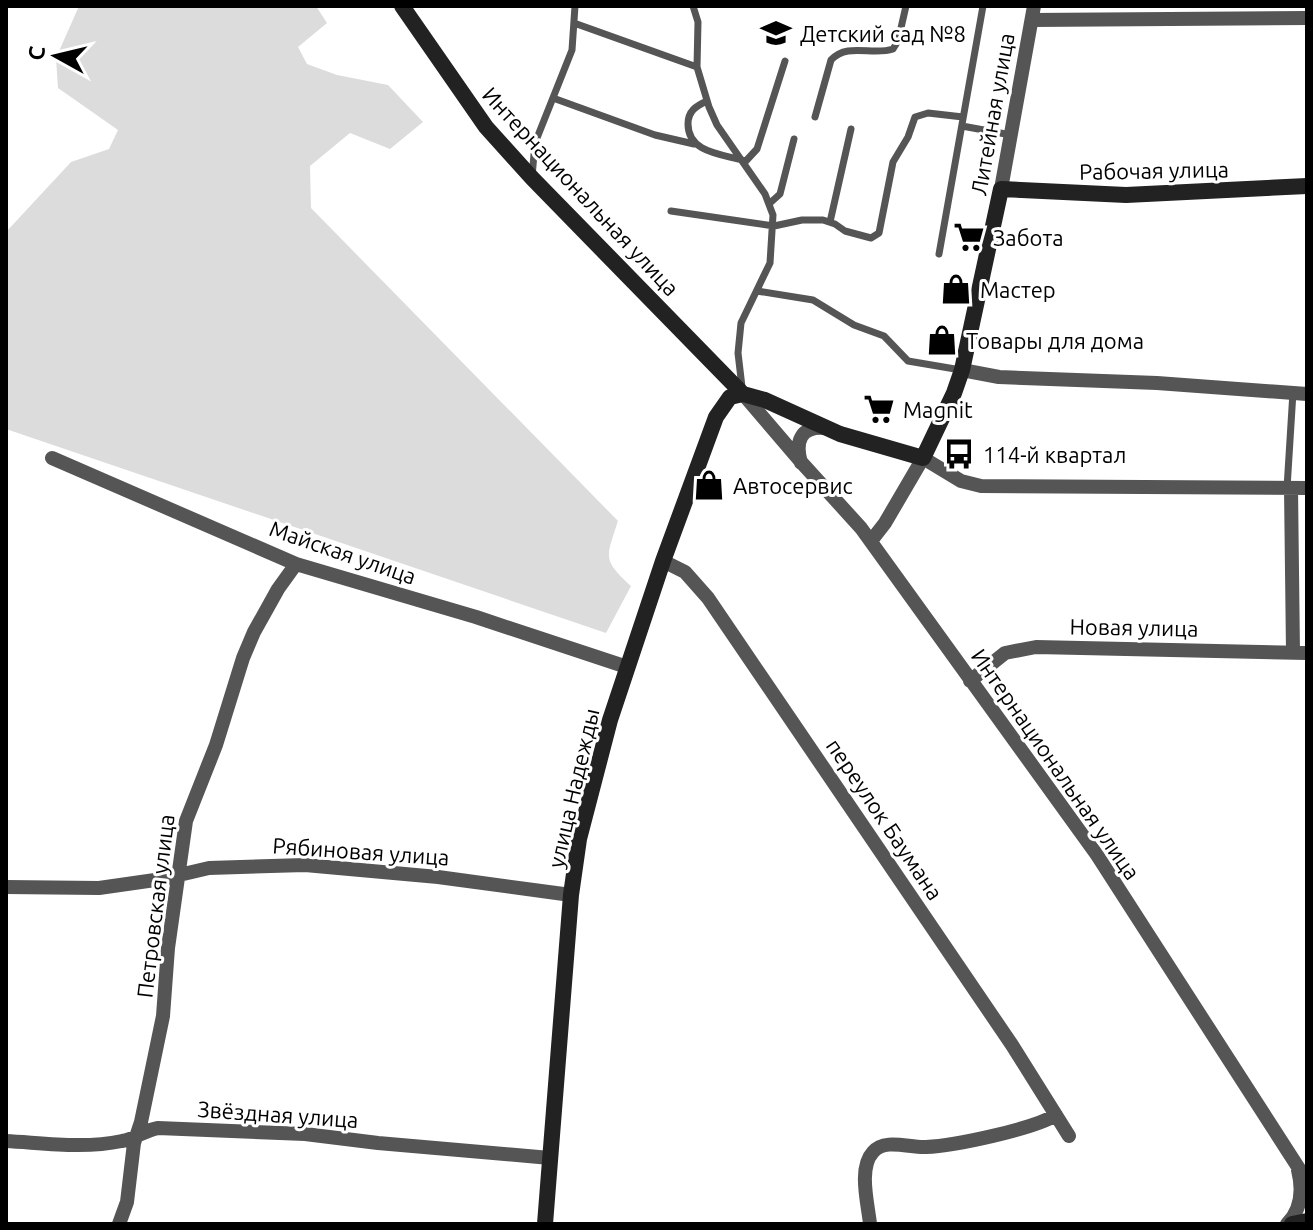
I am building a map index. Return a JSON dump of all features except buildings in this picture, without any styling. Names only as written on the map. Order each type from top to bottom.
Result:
[{"type":"street","name":"Интернациональная улица","points":[[402,6],[468,104],[532,178],[743,394],[871,541],[1097,855],[1303,1175]]},
{"type":"street","points":[[1033,13],[1307,18]]},
{"type":"street","name":"Литейная улица","points":[[871,541],[923,458],[962,370],[985,273],[1033,13]]},
{"type":"street","name":"Рабочая улица","points":[[1001,189],[1126,195],[1307,186]]},
{"type":"street","points":[[962,370],[999,377],[1300,393]]},
{"type":"street","name":"Интернациональная улица","points":[[743,394],[765,400],[826,428],[923,458]]},
{"type":"street","name":"улица Надежды","points":[[545,1224],[571,895],[588,800],[627,667],[716,417],[730,397],[743,394]]},
{"type":"street","points":[[802,463],[798,449],[801,434],[811,428],[826,428]]},
{"type":"street","name":"Майская улица","points":[[52,458],[296,564],[476,617],[627,667]]},
{"type":"street","points":[[923,458],[961,481],[990,486],[1307,488]]},
{"type":"street","points":[[1289,488],[1300,652]]},
{"type":"street","name":"переулок Баумана","points":[[663,561],[685,572],[708,598],[1012,1045],[1069,1136]]},
{"type":"street","name":"Петровская улица","points":[[119,1224],[127,1202],[135,1137],[141,1122],[163,1016],[186,821],[223,726],[243,658],[264,613],[296,564]]},
{"type":"street","name":"Новая улица","points":[[970,681],[1005,653],[1036,647],[1300,652]]},
{"type":"street","name":"Рябиновая улица","points":[[6,887],[81,889],[178,876],[209,868],[320,865],[571,895]]},
{"type":"street","points":[[870,1224],[866,1166],[874,1150],[889,1145],[940,1145],[1031,1127],[1056,1115]]},
{"type":"street","name":"Звёздная улица","points":[[6,1141],[84,1145],[120,1142],[158,1128],[283,1133],[550,1158]]},
{"type":"street","points":[[1289,1224],[1300,1202],[1303,1175]]},
{"type":"street","points":[[1289,1224],[1307,1221]]},
{"type":"lane","points":[[532,178],[535,143],[572,50],[575,6]]},
{"type":"lane","points":[[693,6],[698,22],[697,67],[707,101],[717,125],[770,203],[774,226],[770,263],[744,315],[738,343],[743,394]]},
{"type":"lane","points":[[815,117],[831,60],[837,53],[846,50],[893,49],[898,41],[906,6]]},
{"type":"lane","points":[[939,254],[983,6]]},
{"type":"lane","points":[[574,23],[697,67]]},
{"type":"lane","points":[[743,162],[757,149],[785,61]]},
{"type":"lane","points":[[553,98],[655,135],[694,144],[743,162]]},
{"type":"lane","points":[[694,144],[688,118],[691,110],[707,101]]},
{"type":"lane","points":[[671,211],[774,226],[802,220],[830,222],[845,231],[871,238],[879,233],[893,162],[908,137],[915,117],[928,113],[1011,135]]},
{"type":"lane","points":[[830,222],[851,129]]},
{"type":"lane","points":[[770,203],[780,194],[794,139]]},
{"type":"lane","points":[[757,291],[813,300],[854,325],[884,336],[908,361],[962,370]]},
{"type":"lane","points":[[1289,488],[1300,393]]},
{"type":"shaded area","points":[[79,6],[316,6],[327,23],[298,47],[307,64],[337,75],[388,85],[423,122],[390,149],[350,133],[310,166],[311,208],[618,521],[609,557],[615,570],[631,586],[606,633],[6,429],[6,232],[71,162],[109,149],[118,130],[58,88],[56,58]]},
{"type":"place","name":"Детский сад №8","points":[[776,33]]},
{"type":"place","name":"Забота","points":[[969,237]]},
{"type":"place","name":"Мастер","points":[[956,289]]},
{"type":"place","name":"Товары для дома","points":[[942,340]]},
{"type":"place","name":"Magnit","points":[[879,409]]},
{"type":"place","name":"114-й квартал","points":[[959,454]]},
{"type":"place","name":"Автосервис","points":[[709,485]]}]
